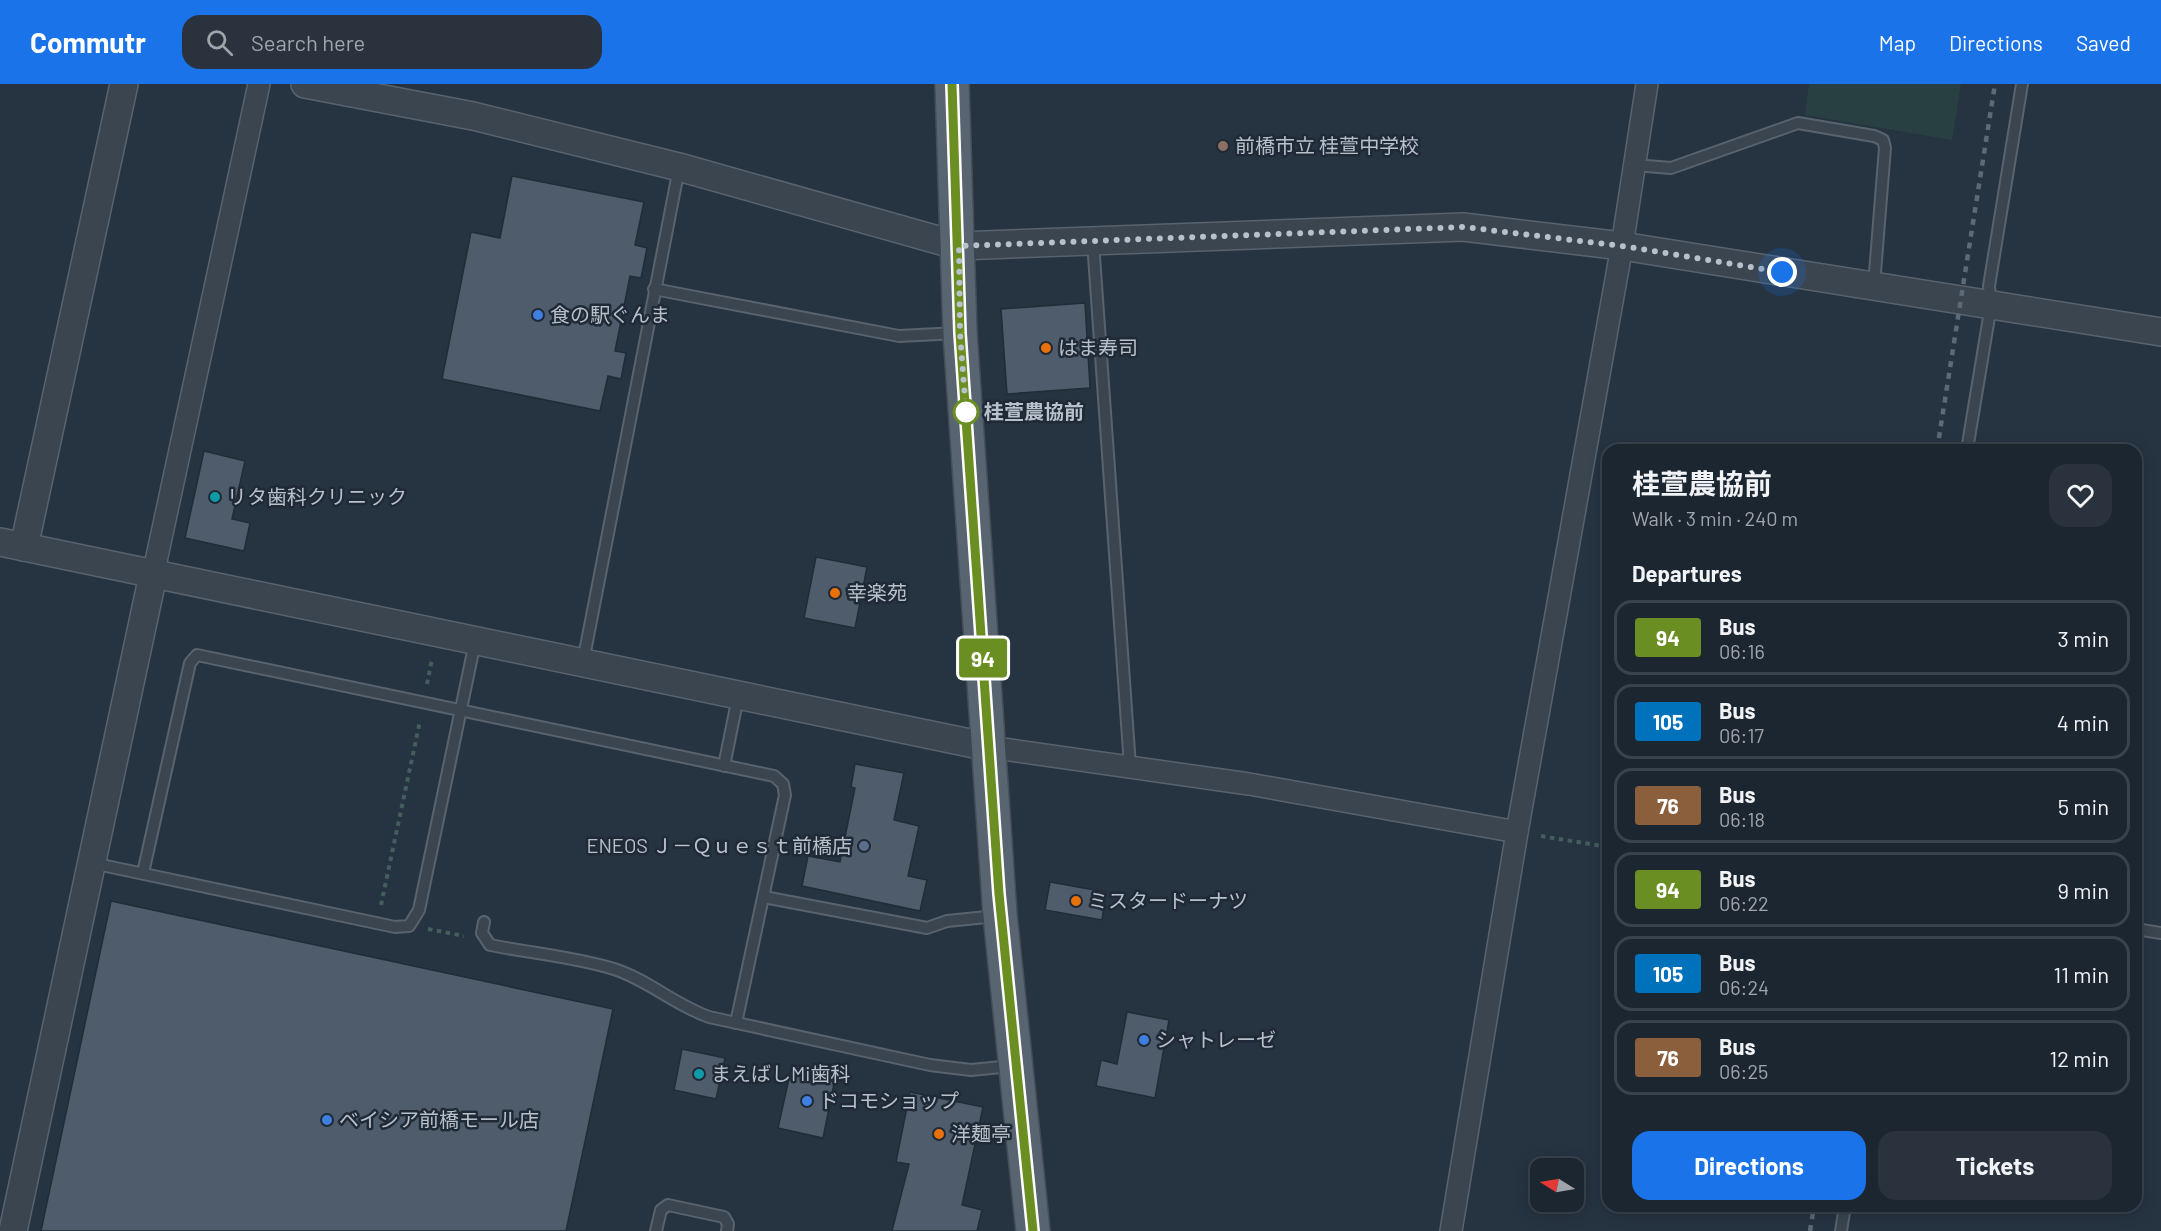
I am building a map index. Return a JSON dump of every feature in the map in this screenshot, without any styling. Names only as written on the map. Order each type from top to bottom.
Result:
[{"type":"main road","points":[[952,84],[960,333],[1000,915],[1033,1231]]},
{"type":"street","points":[[124,84],[12,545],[738,697],[989,747],[1249,783],[1517,832]]},
{"type":"street","points":[[13,1231],[259,84]]},
{"type":"street","points":[[305,84],[473,116],[679,167],[959,246],[1464,227],[1622,246],[2161,332]]},
{"type":"street","points":[[1451,1231],[1517,832],[1622,246],[1647,84]]},
{"type":"lane","points":[[1968,444],[1991,305],[1989,286],[2022,84]]},
{"type":"lane","points":[[1634,165],[1671,168],[1798,123],[1874,136],[1883,140],[1885,148],[1874,287]]},
{"type":"lane","points":[[582,664],[679,167]]},
{"type":"lane","points":[[1093,242],[1130,766]]},
{"type":"lane","points":[[654,289],[899,336],[960,333]]},
{"type":"lane","points":[[92,862],[395,927],[409,926],[419,910],[476,642]]},
{"type":"lane","points":[[143,873],[190,663],[196,655],[774,776],[783,783],[783,807],[736,1023]]},
{"type":"lane","points":[[724,766],[738,697]]},
{"type":"lane","points":[[764,897],[927,928],[947,921],[1000,915]]},
{"type":"lane","points":[[484,922],[482,933],[490,945],[613,969],[649,984],[697,1013],[930,1065],[971,1070],[1017,1066]]},
{"type":"lane","points":[[2142,930],[2161,933]]},
{"type":"lane","points":[[656,1231],[661,1210],[668,1205],[724,1216],[728,1224],[727,1231]]},
{"type":"lane","points":[[1841,1231],[1844,1212]]},
{"type":"path","points":[[377,923],[433,656]]},
{"type":"path","points":[[1517,832],[1602,846]]},
{"type":"path","points":[[409,926],[485,940]]},
{"type":"green space","points":[[1809,84],[1961,84],[1952,140],[1805,115]]},
{"type":"building","name":"食の駅ぐんま","points":[[512,176],[644,202],[635,245],[647,248],[641,278],[630,276],[615,351],[626,353],[621,379],[608,376],[600,411],[442,379],[471,232],[500,238]]},
{"type":"building","name":"はま寿司","points":[[1085,303],[1090,388],[1007,394],[1001,309]]},
{"type":"building","name":"リタ歯科クリニック","points":[[204,451],[245,461],[232,519],[250,523],[244,551],[185,538]]},
{"type":"building","name":"幸楽苑","points":[[816,557],[867,567],[855,628],[804,618]]},
{"type":"building","points":[[855,764],[904,773],[894,820],[919,826],[908,876],[927,880],[920,911],[802,886],[808,856],[840,862],[855,788],[851,787]]},
{"type":"building","name":"ミスタードーナツ","points":[[1050,882],[1106,892],[1102,920],[1045,910]]},
{"type":"building","name":"ベイシア前橋モール店","points":[[111,901],[613,1009],[566,1231],[41,1231]]},
{"type":"building","name":"シャトレーゼ","points":[[1127,1012],[1169,1020],[1155,1098],[1096,1086],[1101,1060],[1117,1064]]},
{"type":"building","name":"まえばしMi歯科","points":[[682,1049],[725,1058],[716,1099],[674,1090]]},
{"type":"building","name":"ドコモショップ","points":[[792,1065],[836,1074],[823,1138],[778,1128]]},
{"type":"building","points":[[910,1092],[983,1107],[962,1205],[982,1210],[977,1231],[892,1231],[909,1164],[896,1162]]},
{"type":"railway","points":[[1938,444],[1995,84]]},
{"type":"railway","points":[[1810,1231],[1813,1212]]},
{"type":"bus line","name":"94","points":[[952,84],[960,333],[1000,915],[1033,1231]]},
{"type":"place","name":"前橋市立 桂萱中学校","points":[[1223,146]]},
{"type":"place","name":"食の駅ぐんま","points":[[538,315]]},
{"type":"place","name":"はま寿司","points":[[1046,348]]},
{"type":"place","name":"桂萱農協前","points":[[966,412]]},
{"type":"place","name":"リタ歯科クリニック","points":[[215,497]]},
{"type":"place","name":"幸楽苑","points":[[835,593]]},
{"type":"place","name":"ENEOS Ｊ－Ｑｕｅｓｔ前橋店","points":[[864,846]]},
{"type":"place","name":"ミスタードーナツ","points":[[1076,901]]},
{"type":"place","name":"シャトレーゼ","points":[[1144,1040]]},
{"type":"place","name":"まえばしMi歯科","points":[[699,1074]]},
{"type":"place","name":"ドコモショップ","points":[[807,1101]]},
{"type":"place","name":"ベイシア前橋モール店","points":[[327,1120]]},
{"type":"place","name":"洋麺亭","points":[[939,1134]]},
{"type":"route","points":[[966,412],[960,333],[959,246],[1464,227],[1622,246],[1782,272]]}]
